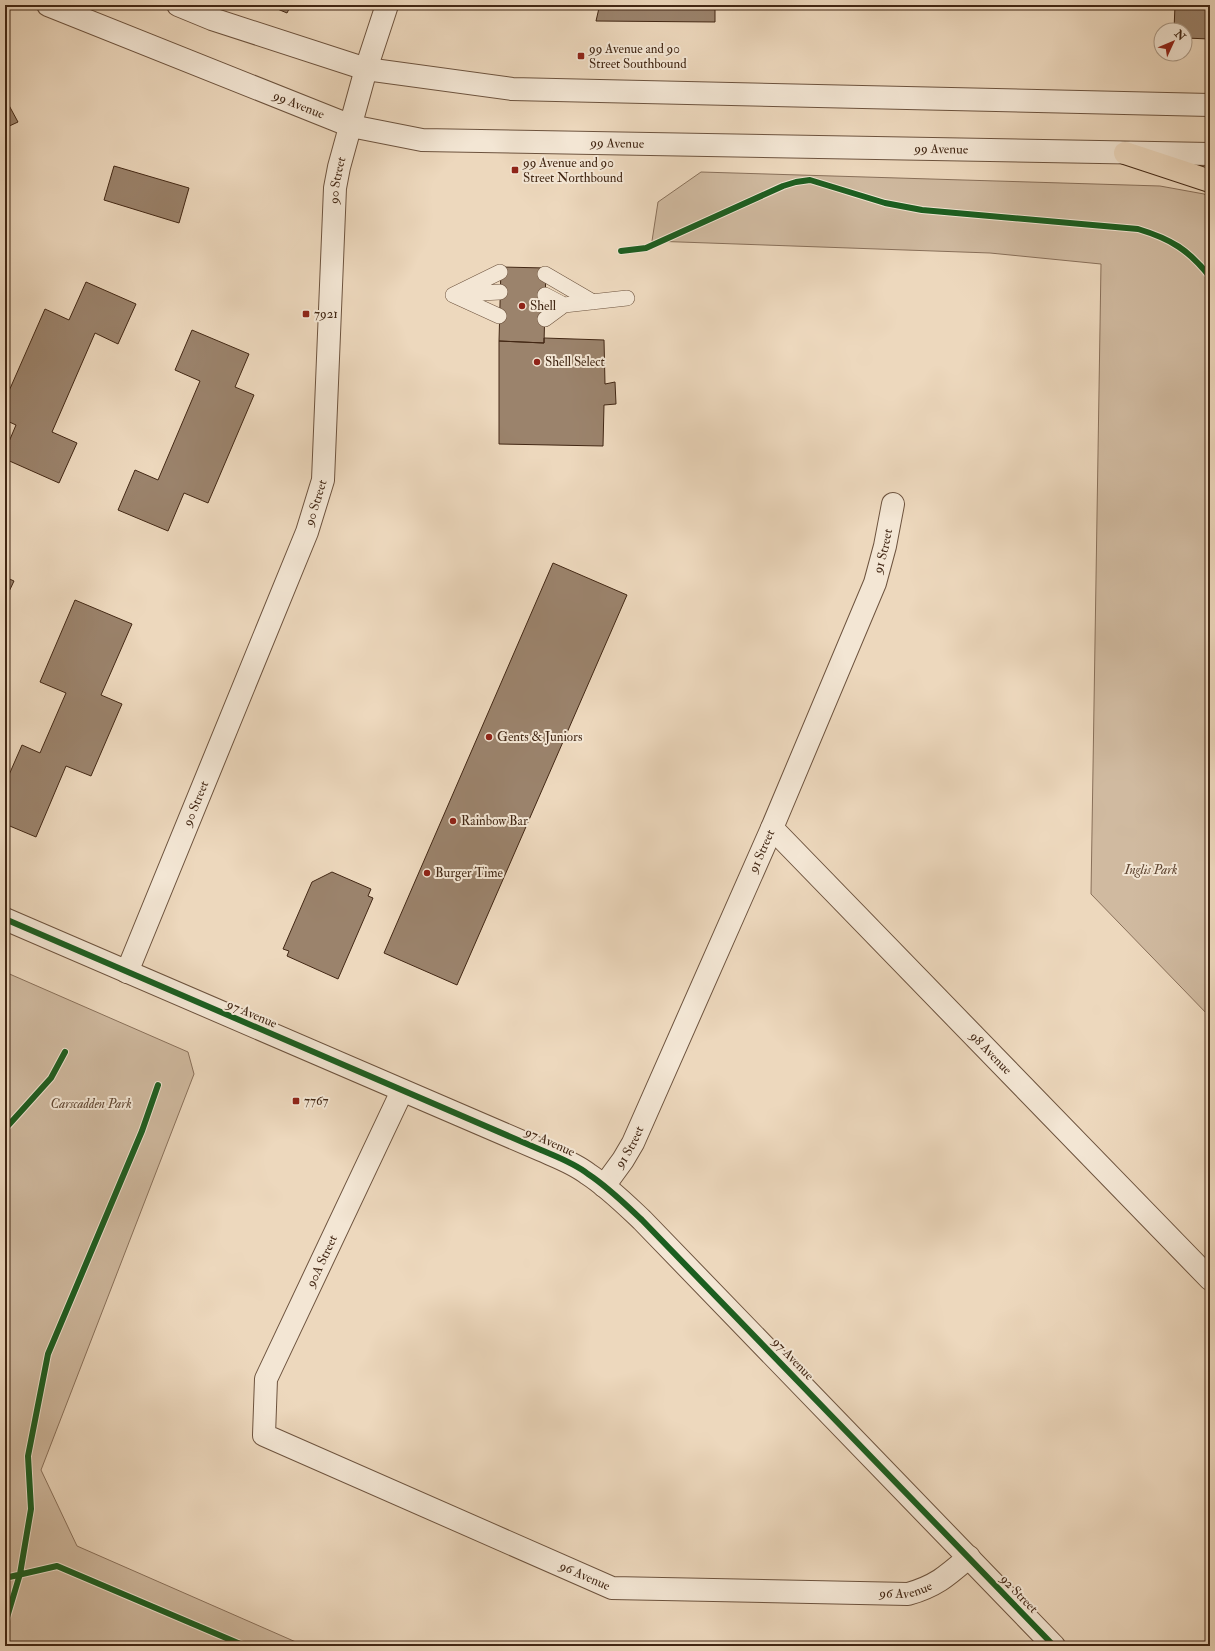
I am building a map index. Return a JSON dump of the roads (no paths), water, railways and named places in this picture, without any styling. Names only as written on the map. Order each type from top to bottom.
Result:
[{"type":"main road","points":[[1125,153],[1210,181]]},
{"type":"street","name":"99 Avenue","points":[[48,5],[351,126],[422,140],[1210,154]]},
{"type":"street","points":[[178,5],[212,19],[366,69],[512,89],[1210,105]]},
{"type":"street","name":"90 Street","points":[[127,972],[307,532],[323,480],[335,188],[339,167],[366,69],[387,5]]},
{"type":"street","name":"91 Street","points":[[604,1186],[623,1160],[633,1143],[772,828],[875,583],[885,546],[893,504]]},
{"type":"street","name":"98 Avenue","points":[[772,828],[1210,1279]]},
{"type":"street","name":"97 Avenue","points":[[5,919],[568,1162],[588,1173],[642,1220],[969,1557]]},
{"type":"street","name":"90A Street","points":[[264,1436],[266,1379],[402,1091]]},
{"type":"street","name":"96 Avenue","points":[[264,1436],[612,1588],[908,1594],[927,1588],[945,1578],[969,1557]]},
{"type":"street","name":"92 Street","points":[[969,1557],[1054,1646]]},
{"type":"lane","points":[[453,295],[500,272]]},
{"type":"lane","points":[[545,274],[593,302]]},
{"type":"lane","points":[[453,295],[500,292]]},
{"type":"lane","points":[[453,295],[500,316]]},
{"type":"lane","points":[[545,295],[564,305]]},
{"type":"lane","points":[[545,319],[564,305],[627,298]]},
{"type":"place","name":"99 Avenue and 90 Street Southbound","points":[[581,56]]},
{"type":"place","name":"99 Avenue and 90 Street Northbound","points":[[515,170]]},
{"type":"place","name":"Shell","points":[[522,306]]},
{"type":"place","name":"7921","points":[[306,314]]},
{"type":"place","name":"Shell Select","points":[[537,362]]},
{"type":"place","name":"Gents & Juniors","points":[[489,737]]},
{"type":"place","name":"Rainbow Bar","points":[[453,821]]},
{"type":"place","name":"Burger Time","points":[[427,873]]},
{"type":"place","name":"7767","points":[[296,1101]]},
{"type":"park label","name":"Inglis Park","points":[[1151,870]]},
{"type":"park label","name":"Carscadden Park","points":[[91,1104]]}]
